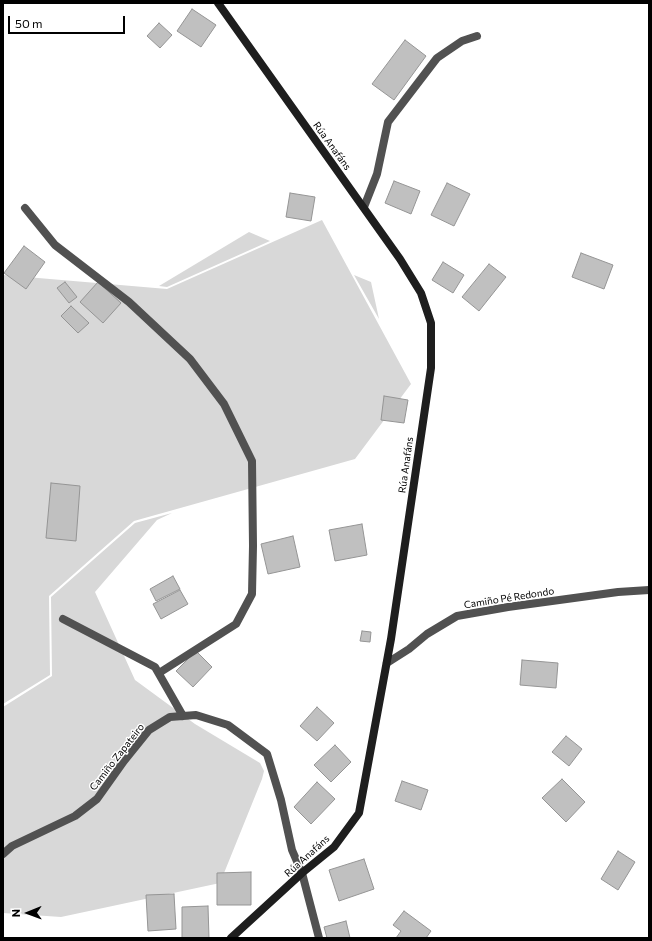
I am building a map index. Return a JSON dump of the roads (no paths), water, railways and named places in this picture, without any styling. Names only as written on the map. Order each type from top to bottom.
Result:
[{"type":"street","name":"Rúa Anafáns","points":[[218,3],[400,259],[421,293],[432,323],[431,368],[386,663],[359,814],[334,847],[302,873],[231,938]]},
{"type":"street","points":[[364,207],[377,174],[388,122],[437,58],[462,41],[477,36]]},
{"type":"street","points":[[25,208],[56,245],[129,302],[190,359],[224,404],[252,461],[252,594],[236,624],[159,673]]},
{"type":"street","name":"Camiño Pé Redondo","points":[[386,663],[409,649],[427,634],[457,616],[508,607],[611,593],[649,590]]},
{"type":"street","points":[[62,619],[155,667],[183,716]]},
{"type":"street","name":"Camiño Zapateiro","points":[[3,854],[12,846],[74,816],[97,799],[124,761],[149,730],[170,717],[196,715],[228,725],[267,754],[281,800],[292,850],[302,873],[319,938]]}]
